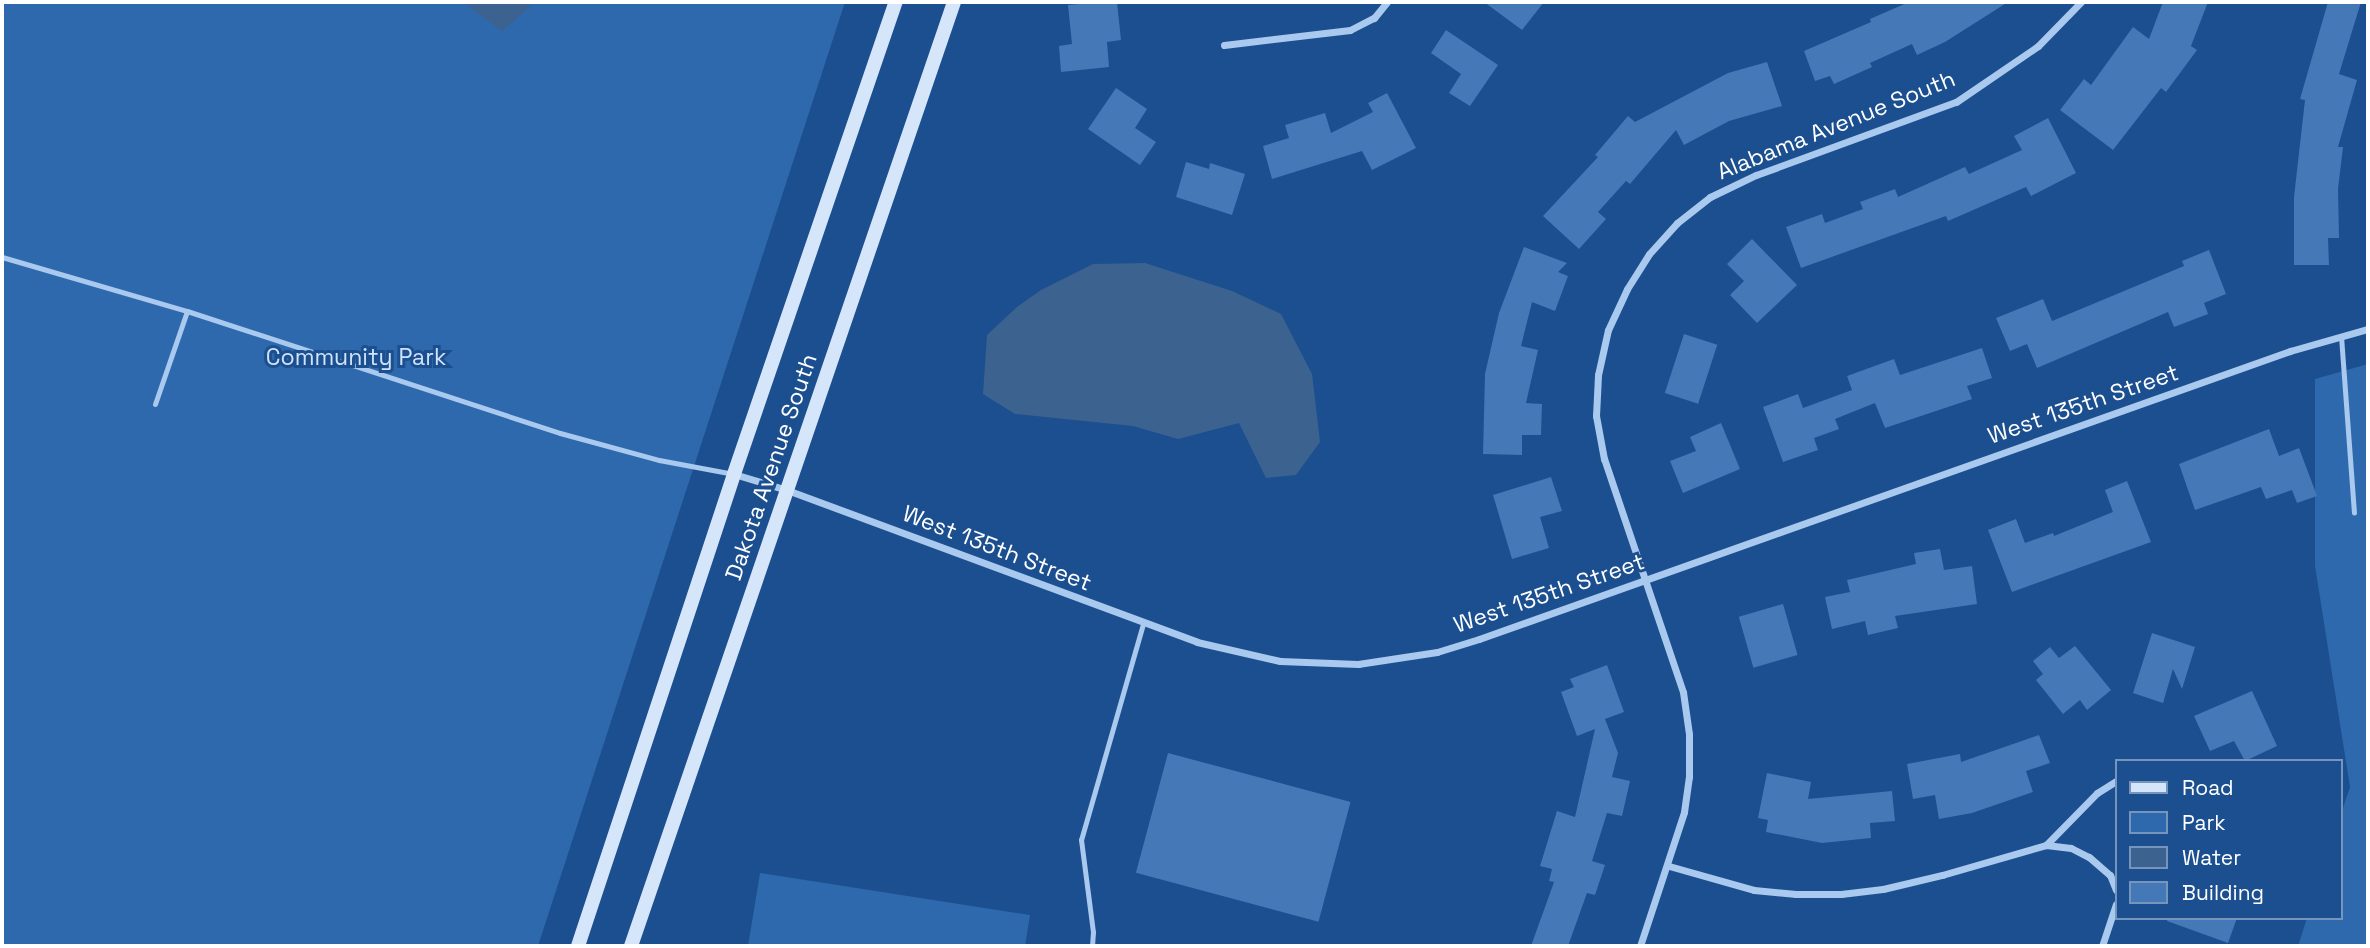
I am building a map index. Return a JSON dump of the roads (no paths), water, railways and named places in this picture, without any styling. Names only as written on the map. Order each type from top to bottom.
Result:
[{"type":"main road","name":"Dakota Avenue South","points":[[578,946],[734,474],[896,2]]},
{"type":"main road","name":"Dakota Avenue South","points":[[631,946],[954,2]]},
{"type":"street","points":[[1224,45],[1350,30],[1374,18],[1387,2]]},
{"type":"street","name":"Alabama Avenue South","points":[[1640,946],[1669,866],[1684,812],[1689,777],[1689,734],[1683,692],[1604,458],[1597,416],[1598,374],[1608,330],[1627,289],[1649,254],[1676,223],[1710,197],[1756,175],[1956,102],[2038,46],[2081,2]]},
{"type":"street","name":"West 135th Street","points":[[734,474],[787,490],[1143,624],[1238,653],[1318,664],[1358,664],[1437,652],[2290,351],[2368,329]]},
{"type":"street","points":[[2046,845],[2097,793],[2114,782]]},
{"type":"street","points":[[1669,866],[1754,890],[1841,894],[1884,889],[1942,876],[2046,845],[2071,848],[2089,857],[2110,875],[2114,885]]},
{"type":"street","points":[[2102,946],[2114,910]]},
{"type":"lane","points":[[2,257],[187,311],[560,433],[659,460],[734,474]]},
{"type":"lane","points":[[155,404],[187,311]]},
{"type":"lane","points":[[2341,336],[2354,513]]},
{"type":"lane","points":[[1092,946],[1093,932],[1081,840],[1143,624]]},
{"type":"water","points":[[463,2],[535,2],[502,31]]},
{"type":"water","points":[[1145,263],[1232,291],[1281,314],[1312,374],[1320,442],[1296,475],[1266,478],[1239,423],[1178,439],[1133,426],[1015,414],[983,394],[987,335],[1017,307],[1041,290],[1093,264]]},
{"type":"park label","name":"Community Park","points":[[356,357]]}]
